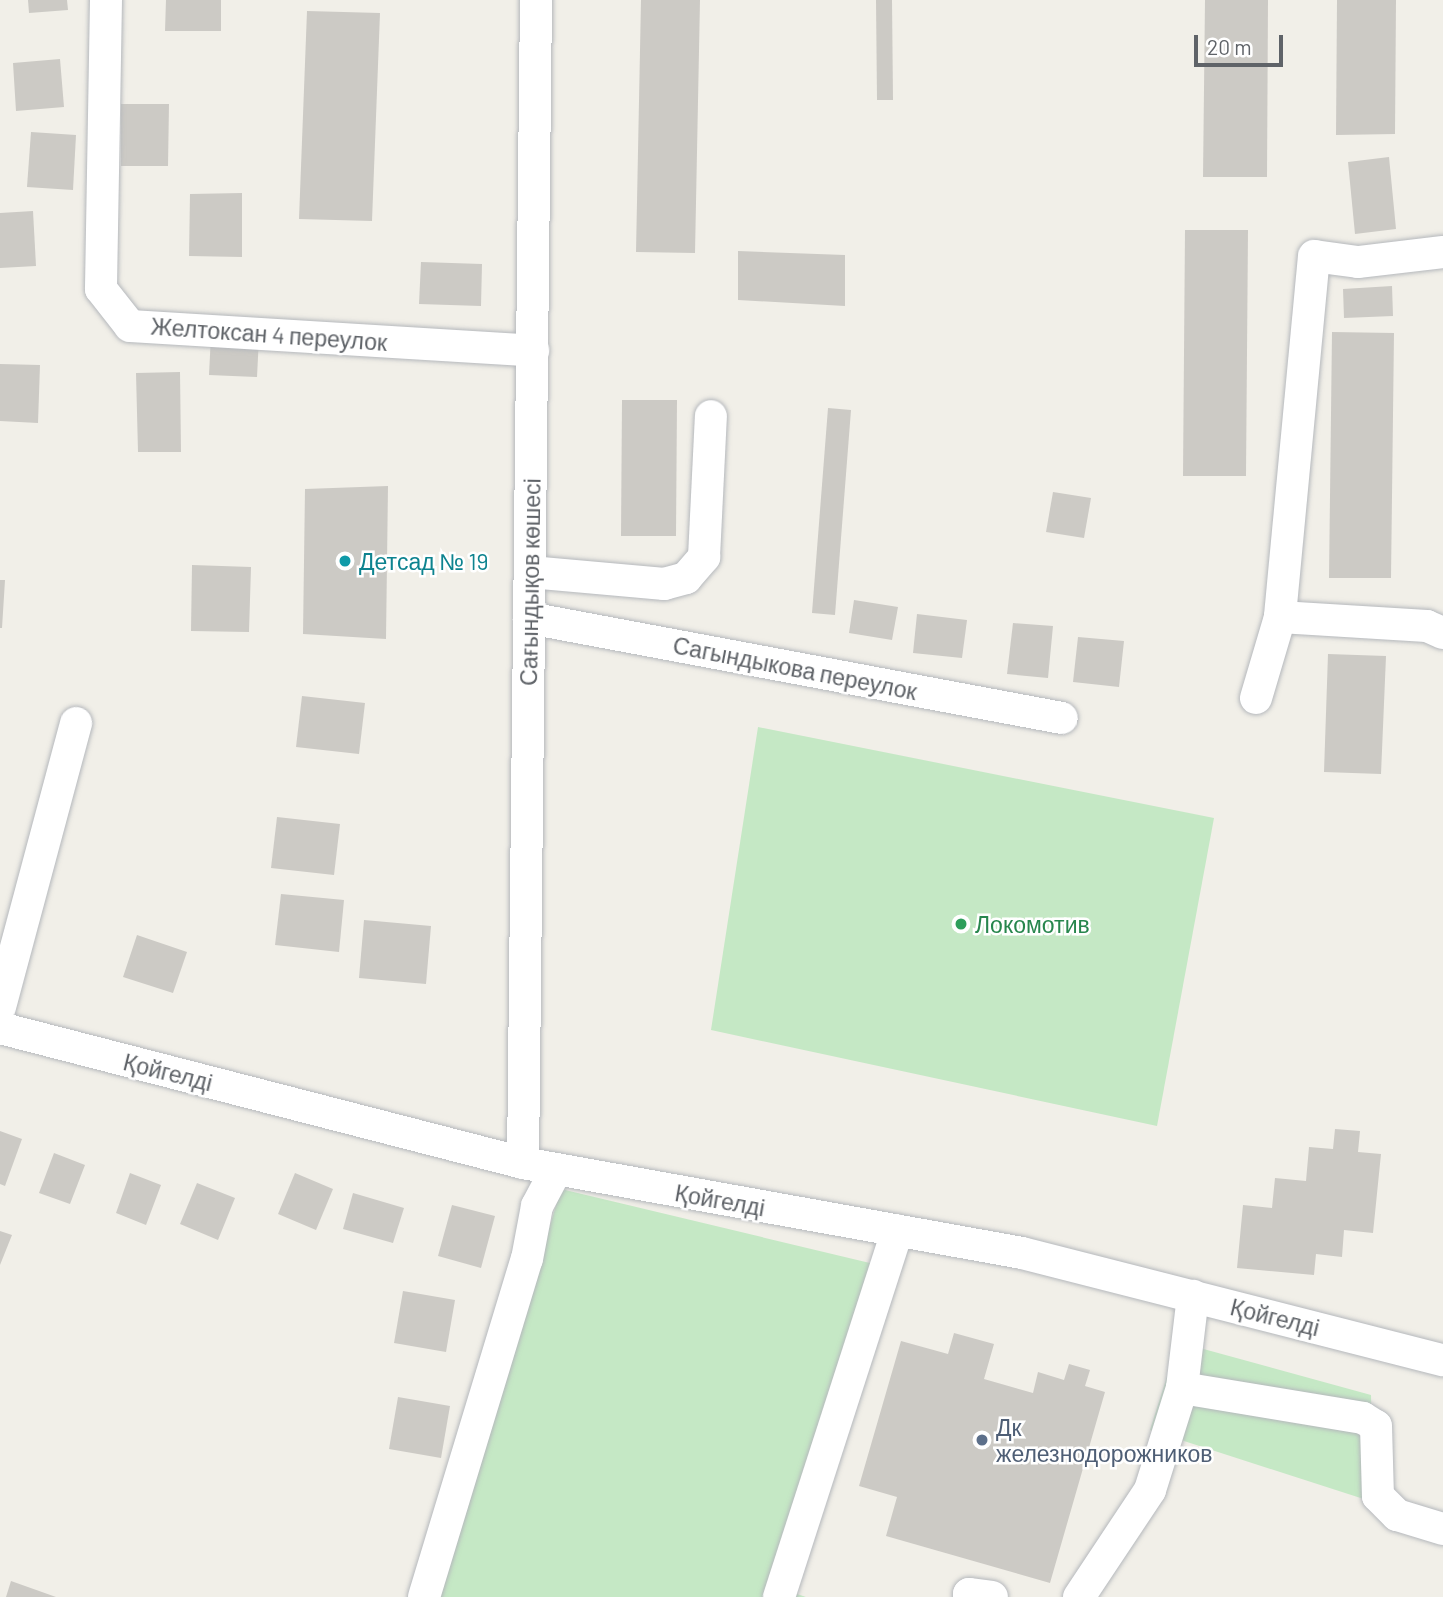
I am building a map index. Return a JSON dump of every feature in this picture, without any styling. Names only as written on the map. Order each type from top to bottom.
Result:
[{"type":"street","name":"Желтоксан 4 переулок","points":[[106,0],[101,289],[130,326],[533,351]]},
{"type":"street","name":"Сағындықов көшесі","points":[[523,1163],[536,0]]},
{"type":"street","points":[[1256,698],[1280,618],[1314,256],[1358,262],[1443,252]]},
{"type":"street","points":[[530,572],[663,584],[686,578],[704,557],[710,416]]},
{"type":"street","name":"Сагындыкова переулок","points":[[529,618],[1062,718]]},
{"type":"street","points":[[1280,618],[1427,626],[1443,633]]},
{"type":"street","points":[[0,1007],[76,723]]},
{"type":"street","name":"Қойгелді","points":[[0,1028],[556,1171],[1022,1253],[1443,1360]]},
{"type":"street","points":[[424,1597],[527,1259],[537,1206],[556,1171]]},
{"type":"street","points":[[779,1597],[897,1231]]},
{"type":"street","points":[[1079,1597],[1150,1490],[1182,1388],[1193,1296]]},
{"type":"street","points":[[1182,1388],[1363,1418],[1376,1426],[1378,1496],[1396,1515],[1443,1530]]},
{"type":"street","points":[[969,1597],[969,1594],[992,1597]]},
{"type":"green space","name":"Локомотив","points":[[758,727],[1214,818],[1157,1126],[711,1030]]},
{"type":"green space","points":[[561,1189],[895,1269],[788,1591],[806,1597],[438,1597]]},
{"type":"green space","points":[[1178,1342],[1371,1395],[1373,1502],[1150,1430]]},
{"type":"building","points":[[28,0],[67,0],[68,10],[29,13]]},
{"type":"building","points":[[166,0],[221,0],[221,31],[165,31]]},
{"type":"building","points":[[641,0],[700,0],[695,253],[636,252]]},
{"type":"building","points":[[876,0],[892,0],[893,100],[877,100]]},
{"type":"building","points":[[1205,0],[1268,0],[1267,177],[1203,177]]},
{"type":"building","points":[[1337,0],[1396,0],[1395,134],[1336,135]]},
{"type":"building","points":[[307,11],[380,13],[372,221],[299,219]]},
{"type":"building","points":[[60,59],[64,107],[16,111],[13,63]]},
{"type":"building","points":[[121,104],[169,104],[168,166],[121,166]]},
{"type":"building","points":[[31,132],[76,135],[73,190],[27,187]]},
{"type":"building","points":[[1389,157],[1396,229],[1355,234],[1348,162]]},
{"type":"building","points":[[242,193],[242,257],[189,256],[190,194]]},
{"type":"building","points":[[33,211],[36,266],[0,268],[0,213]]},
{"type":"building","points":[[1185,230],[1248,230],[1246,476],[1183,476]]},
{"type":"building","points":[[738,251],[845,255],[845,306],[738,300]]},
{"type":"building","points":[[421,262],[482,264],[481,306],[419,304]]},
{"type":"building","points":[[1392,286],[1393,316],[1344,318],[1343,289]]},
{"type":"building","points":[[1332,332],[1394,333],[1391,578],[1329,578]]},
{"type":"building","points":[[211,335],[259,337],[257,377],[209,375]]},
{"type":"building","points":[[0,364],[40,365],[38,423],[0,421]]},
{"type":"building","points":[[180,372],[181,452],[138,452],[136,373]]},
{"type":"building","points":[[622,400],[677,400],[676,536],[621,536]]},
{"type":"building","points":[[828,408],[851,410],[835,615],[812,613]]},
{"type":"building","name":"Детсад № 19","points":[[388,486],[386,639],[303,634],[305,489]]},
{"type":"building","points":[[1053,492],[1091,498],[1084,538],[1046,532]]},
{"type":"building","points":[[192,565],[251,567],[249,632],[191,631]]},
{"type":"building","points":[[0,580],[5,580],[2,628],[0,628]]},
{"type":"building","points":[[854,600],[898,607],[892,640],[849,633]]},
{"type":"building","points":[[917,614],[967,620],[962,658],[913,653]]},
{"type":"building","points":[[1013,623],[1053,626],[1048,678],[1007,674]]},
{"type":"building","points":[[1078,637],[1124,641],[1119,687],[1073,682]]},
{"type":"building","points":[[1328,654],[1386,656],[1381,774],[1324,772]]},
{"type":"building","points":[[302,696],[365,703],[359,754],[296,747]]},
{"type":"building","points":[[277,817],[340,824],[334,875],[271,868]]},
{"type":"building","points":[[281,894],[344,900],[339,952],[275,945]]},
{"type":"building","points":[[364,920],[431,926],[426,984],[359,978]]},
{"type":"building","points":[[137,935],[187,952],[173,993],[123,977]]},
{"type":"building","points":[[1335,1129],[1360,1131],[1358,1152],[1381,1154],[1373,1233],[1344,1230],[1342,1257],[1316,1254],[1314,1275],[1237,1268],[1243,1205],[1272,1208],[1275,1178],[1306,1181],[1309,1147],[1333,1149]]},
{"type":"building","points":[[0,1131],[22,1139],[5,1186],[0,1184]]},
{"type":"building","points":[[54,1153],[85,1165],[70,1204],[39,1193]]},
{"type":"building","points":[[130,1173],[161,1185],[146,1225],[116,1213]]},
{"type":"building","points":[[295,1173],[333,1189],[316,1230],[278,1214]]},
{"type":"building","points":[[197,1183],[235,1198],[218,1240],[180,1224]]},
{"type":"building","points":[[353,1193],[404,1208],[393,1243],[343,1229]]},
{"type":"building","points":[[452,1205],[495,1216],[481,1268],[438,1256]]},
{"type":"building","points":[[0,1231],[12,1235],[0,1265]]},
{"type":"building","points":[[403,1291],[455,1300],[446,1352],[394,1343]]},
{"type":"building","name":"Дк железнодорожников","points":[[954,1333],[994,1344],[984,1379],[1033,1393],[1038,1372],[1064,1380],[1069,1364],[1090,1370],[1085,1386],[1105,1392],[1050,1583],[886,1536],[897,1497],[859,1486],[901,1341],[948,1354]]},
{"type":"building","points":[[398,1397],[450,1406],[441,1458],[389,1449]]},
{"type":"building","points":[[11,1581],[56,1597],[6,1597]]},
{"type":"place","name":"Детсад № 19","points":[[345,561]]},
{"type":"place","name":"Локомотив","points":[[961,924]]},
{"type":"place","name":"Дк железнодорожников","points":[[982,1440]]}]
